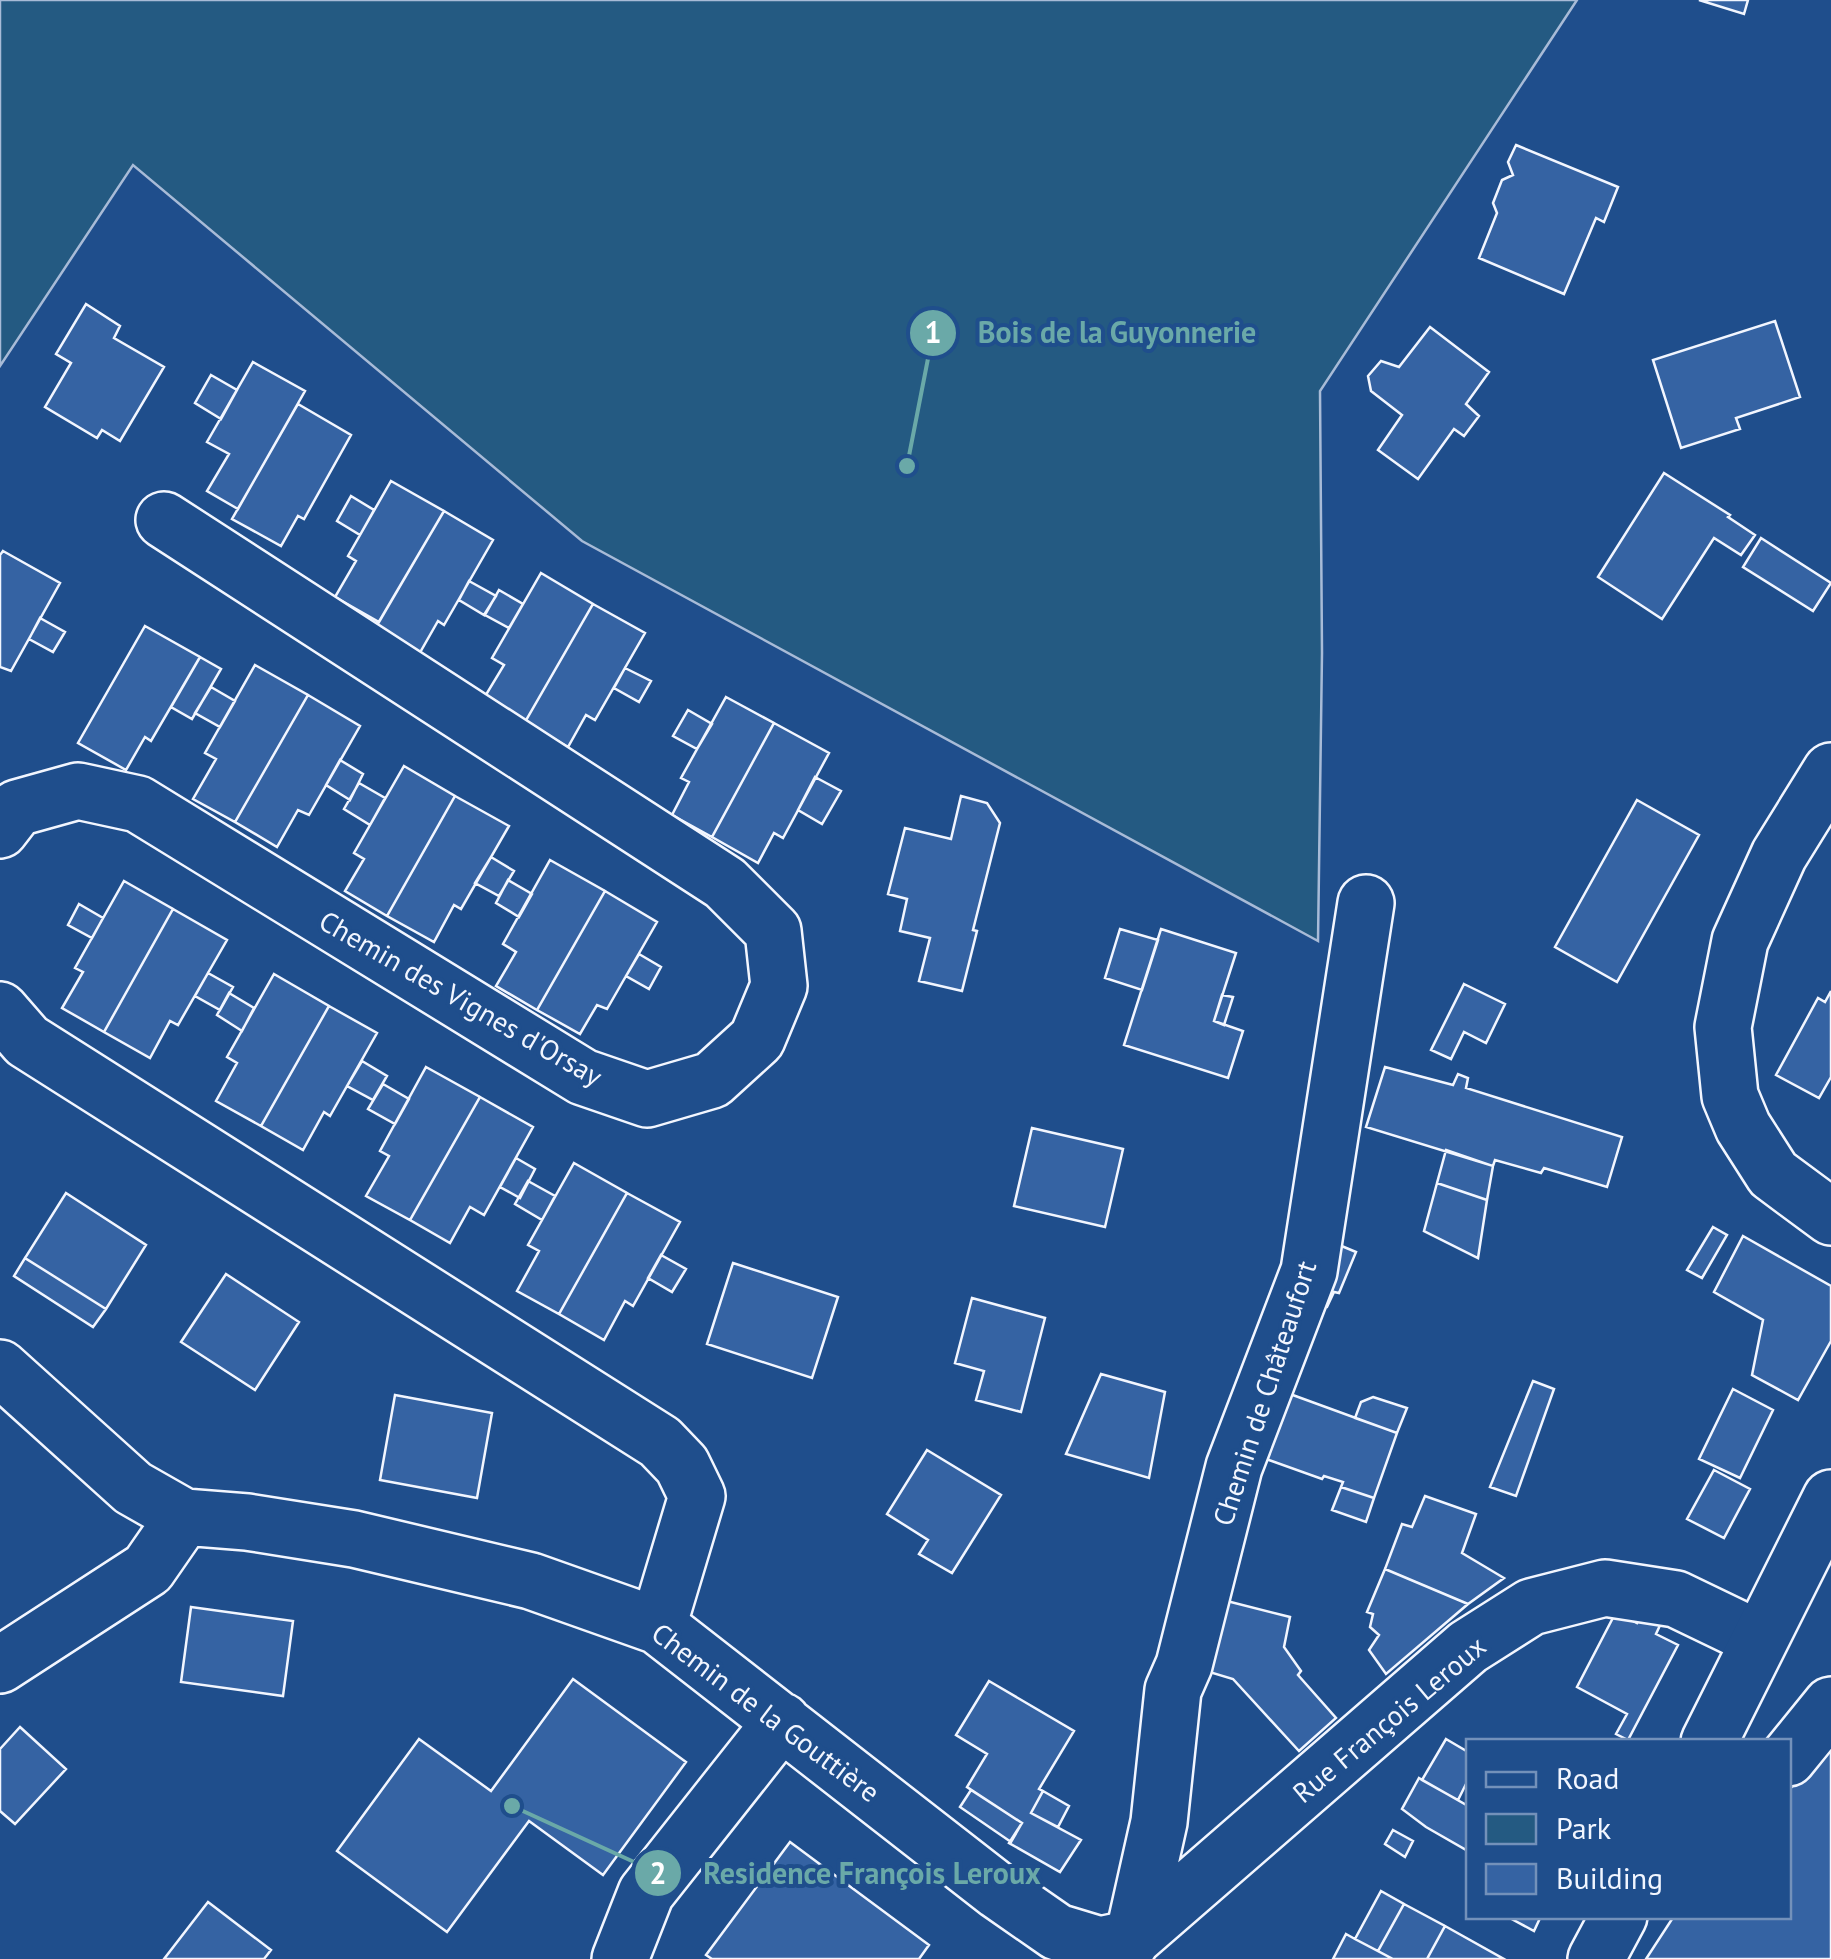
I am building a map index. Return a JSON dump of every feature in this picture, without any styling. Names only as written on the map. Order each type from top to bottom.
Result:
[{"type":"street","name":"Chemin des Vignes d'Orsay","points":[[0,830],[17,808],[78,791],[138,804],[584,1077],[647,1099],[712,1080],[757,1039],[779,986],[773,931],[725,883],[164,520]]},
{"type":"street","points":[[1831,771],[1779,856],[1740,941],[1724,1027],[1730,1096],[1743,1127],[1772,1174],[1831,1217]]},
{"type":"street","name":"Chemin de Châteaufort","points":[[1127,1948],[1159,1822],[1173,1690],[1184,1665],[1234,1467],[1308,1271],[1366,903]]},
{"type":"street","points":[[0,1010],[27,1041],[660,1442],[682,1465],[697,1496],[658,1626]]},
{"type":"street","name":"Chemin de la Gouttière","points":[[0,1368],[133,1488],[184,1517],[354,1538],[531,1582],[658,1626],[998,1891],[1057,1932],[1127,1948]]},
{"type":"street","points":[[1710,1739],[1831,1498]]},
{"type":"street","points":[[0,1665],[148,1569],[184,1517]]},
{"type":"street","name":"Rue François Leroux","points":[[1127,1948],[1468,1647],[1530,1607],[1605,1588],[1676,1599],[1759,1640]]},
{"type":"street","points":[[1791,1754],[1831,1705]]},
{"type":"street","points":[[620,1959],[646,1892],[782,1721]]},
{"type":"street","points":[[1596,1959],[1617,1919]]},
{"type":"green space","points":[[0,0],[1577,0],[1320,391],[1318,941],[582,541],[133,165],[0,366]]},
{"type":"building","points":[[1699,0],[1748,0],[1744,14]]},
{"type":"building","points":[[1516,145],[1618,187],[1604,222],[1596,218],[1564,294],[1479,258],[1497,213],[1493,203],[1502,180],[1513,175],[1508,162]]},
{"type":"building","points":[[86,304],[120,326],[114,338],[164,367],[120,441],[102,430],[97,438],[45,407],[71,363],[56,354]]},
{"type":"building","points":[[1775,321],[1800,397],[1736,418],[1740,429],[1681,448],[1653,360]]},
{"type":"building","points":[[1430,327],[1489,372],[1466,404],[1479,416],[1464,436],[1454,429],[1418,479],[1378,450],[1402,415],[1371,391],[1368,376],[1381,361],[1399,367]]},
{"type":"building","points":[[253,362],[305,391],[238,509],[207,491],[229,454],[207,442]]},
{"type":"building","points":[[211,375],[237,390],[221,419],[195,403]]},
{"type":"building","points":[[298,404],[351,435],[304,519],[298,516],[281,546],[232,519]]},
{"type":"building","points":[[1664,473],[1755,535],[1741,555],[1714,538],[1662,619],[1598,577]]},
{"type":"building","points":[[391,481],[444,511],[379,622],[335,597],[356,561],[348,556]]},
{"type":"building","points":[[351,496],[374,510],[360,535],[337,521]]},
{"type":"building","points":[[444,511],[493,540],[444,625],[438,621],[418,656],[374,630]]},
{"type":"building","points":[[1761,538],[1831,583],[1813,611],[1743,567]]},
{"type":"building","points":[[3,551],[60,583],[11,671],[0,667]]},
{"type":"building","points":[[541,573],[593,604],[525,722],[484,698],[504,665],[492,658]]},
{"type":"building","points":[[469,581],[496,596],[484,615],[459,600]]},
{"type":"building","points":[[499,590],[523,604],[509,628],[485,615]]},
{"type":"building","points":[[593,604],[645,633],[595,720],[586,715],[568,747],[525,722]]},
{"type":"building","points":[[40,618],[65,632],[53,652],[29,639]]},
{"type":"building","points":[[145,626],[200,657],[151,741],[145,737],[126,770],[78,743]]},
{"type":"building","points":[[200,657],[221,669],[192,719],[171,707]]},
{"type":"building","points":[[255,665],[308,695],[235,822],[193,799],[216,759],[205,753]]},
{"type":"building","points":[[625,668],[651,681],[639,702],[614,688]]},
{"type":"building","points":[[211,687],[235,701],[220,727],[195,713]]},
{"type":"building","points":[[308,695],[360,726],[309,815],[298,810],[277,847],[235,822]]},
{"type":"building","points":[[726,697],[774,723],[712,837],[672,815],[689,782],[681,778]]},
{"type":"building","points":[[688,710],[712,724],[697,749],[673,736]]},
{"type":"building","points":[[774,723],[829,753],[783,838],[774,833],[758,863],[712,837]]},
{"type":"building","points":[[340,760],[363,774],[350,800],[326,785]]},
{"type":"building","points":[[404,766],[455,796],[387,916],[345,891],[364,859],[354,853]]},
{"type":"building","points":[[815,777],[841,791],[822,824],[798,810]]},
{"type":"building","points":[[359,783],[385,798],[370,825],[344,809]]},
{"type":"building","points":[[455,796],[509,826],[461,909],[454,905],[434,942],[387,916]]},
{"type":"building","points":[[961,796],[987,803],[1000,823],[962,991],[919,981],[930,938],[900,931],[907,899],[888,894],[905,828],[951,839]]},
{"type":"building","points":[[1637,800],[1699,835],[1617,982],[1555,947]]},
{"type":"building","points":[[491,857],[514,871],[499,896],[475,883]]},
{"type":"building","points":[[550,860],[605,891],[537,1010],[496,986],[516,952],[503,944]]},
{"type":"building","points":[[508,880],[532,894],[519,917],[496,903]]},
{"type":"building","points":[[124,881],[173,909],[104,1032],[62,1008],[83,972],[75,968]]},
{"type":"building","points":[[605,891],[657,922],[607,1009],[597,1005],[580,1034],[537,1010]]},
{"type":"building","points":[[79,904],[103,918],[92,938],[68,925]]},
{"type":"building","points":[[173,909],[227,940],[178,1025],[170,1021],[150,1058],[104,1032]]},
{"type":"building","points":[[1120,929],[1158,940],[1142,990],[1105,978]]},
{"type":"building","points":[[1161,929],[1236,953],[1214,1021],[1243,1031],[1228,1078],[1124,1045]]},
{"type":"building","points":[[639,954],[661,967],[649,989],[626,976]]},
{"type":"building","points":[[208,973],[233,987],[220,1010],[195,996]]},
{"type":"building","points":[[274,974],[329,1006],[261,1126],[216,1101],[237,1063],[227,1057]]},
{"type":"building","points":[[1464,984],[1505,1004],[1486,1043],[1464,1032],[1451,1059],[1431,1050]]},
{"type":"building","points":[[1831,991],[1831,1077],[1819,1098],[1776,1075],[1818,998],[1825,1002]]},
{"type":"building","points":[[229,993],[254,1008],[242,1031],[217,1015]]},
{"type":"building","points":[[1222,995],[1233,997],[1224,1025],[1214,1021]]},
{"type":"building","points":[[329,1006],[377,1033],[330,1116],[324,1112],[303,1150],[261,1126]]},
{"type":"building","points":[[362,1061],[387,1076],[373,1100],[347,1086]]},
{"type":"building","points":[[426,1067],[480,1097],[410,1220],[366,1196],[389,1156],[380,1151]]},
{"type":"building","points":[[1385,1067],[1453,1085],[1458,1074],[1468,1078],[1466,1088],[1622,1137],[1607,1187],[1544,1168],[1541,1173],[1495,1160],[1493,1166],[1366,1127]]},
{"type":"building","points":[[383,1084],[409,1099],[395,1124],[368,1109]]},
{"type":"building","points":[[480,1097],[533,1127],[484,1215],[470,1207],[450,1243],[410,1220]]},
{"type":"building","points":[[1032,1128],[1123,1149],[1105,1227],[1014,1206]]},
{"type":"building","points":[[1446,1150],[1493,1166],[1487,1200],[1437,1183]]},
{"type":"building","points":[[516,1158],[535,1169],[520,1198],[500,1187]]},
{"type":"building","points":[[574,1163],[627,1193],[559,1314],[517,1291],[539,1251],[528,1245]]},
{"type":"building","points":[[528,1181],[555,1196],[542,1220],[515,1204]]},
{"type":"building","points":[[1437,1183],[1487,1200],[1478,1258],[1424,1231]]},
{"type":"building","points":[[66,1193],[146,1245],[106,1309],[25,1258]]},
{"type":"building","points":[[627,1193],[680,1222],[633,1306],[625,1301],[604,1340],[559,1314]]},
{"type":"building","points":[[1713,1227],[1727,1235],[1702,1278],[1687,1270]]},
{"type":"building","points":[[1743,1236],[1831,1286],[1831,1341],[1798,1400],[1752,1375],[1763,1320],[1714,1292]]},
{"type":"building","points":[[1332,1242],[1356,1252],[1339,1293],[1334,1292],[1327,1307],[1309,1305]]},
{"type":"building","points":[[661,1255],[686,1269],[672,1292],[648,1278]]},
{"type":"building","points":[[25,1258],[106,1309],[93,1327],[14,1276]]},
{"type":"building","points":[[733,1263],[838,1297],[812,1378],[707,1344]]},
{"type":"building","points":[[226,1274],[299,1322],[255,1390],[181,1342]]},
{"type":"building","points":[[972,1298],[1045,1318],[1021,1412],[976,1400],[984,1371],[955,1363]]},
{"type":"building","points":[[1101,1374],[1165,1392],[1149,1478],[1066,1454]]},
{"type":"building","points":[[1533,1381],[1554,1389],[1516,1496],[1490,1487]]},
{"type":"building","points":[[1733,1389],[1773,1410],[1740,1478],[1699,1459]]},
{"type":"building","points":[[1279,1390],[1397,1433],[1374,1498],[1341,1487],[1343,1482],[1324,1476],[1322,1479],[1255,1455]]},
{"type":"building","points":[[395,1395],[492,1413],[477,1498],[380,1480]]},
{"type":"building","points":[[1373,1397],[1407,1408],[1397,1433],[1355,1418],[1361,1402]]},
{"type":"building","points":[[927,1450],[1001,1495],[952,1573],[919,1554],[928,1540],[887,1514]]},
{"type":"building","points":[[1714,1470],[1750,1489],[1724,1538],[1687,1519]]},
{"type":"building","points":[[1341,1487],[1374,1498],[1366,1522],[1332,1510]]},
{"type":"building","points":[[1425,1496],[1476,1514],[1462,1553],[1504,1578],[1468,1604],[1385,1569],[1402,1524],[1412,1527]]},
{"type":"building","points":[[1385,1569],[1468,1604],[1386,1674],[1369,1650],[1379,1635],[1370,1627],[1373,1614],[1367,1612]]},
{"type":"building","points":[[1219,1599],[1290,1617],[1284,1647],[1301,1671],[1298,1675],[1336,1718],[1299,1751],[1233,1679],[1196,1668]]},
{"type":"building","points":[[191,1607],[293,1621],[283,1696],[181,1682]]},
{"type":"building","points":[[1643,1611],[1662,1621],[1656,1634],[1678,1645],[1626,1739],[1616,1734],[1627,1714],[1577,1687],[1616,1612],[1637,1623]]},
{"type":"building","points":[[573,1679],[686,1762],[603,1875],[529,1821],[447,1932],[337,1851],[419,1739],[491,1791]]},
{"type":"building","points":[[989,1681],[1074,1731],[1039,1789],[1043,1791],[1031,1813],[1081,1840],[1060,1872],[1009,1843],[1022,1823],[967,1787],[987,1754],[956,1735]]},
{"type":"building","points":[[20,1727],[66,1769],[15,1824],[0,1811],[0,1749]]},
{"type":"building","points":[[1446,1739],[1466,1751],[1466,1784],[1458,1800],[1422,1780]]},
{"type":"building","points":[[1831,1745],[1831,1959],[1646,1959],[1672,1919],[1791,1919],[1791,1788]]},
{"type":"building","points":[[1419,1778],[1466,1805],[1466,1850],[1426,1827],[1402,1809]]},
{"type":"building","points":[[971,1790],[1022,1823],[1011,1842],[960,1807]]},
{"type":"building","points":[[1043,1791],[1069,1806],[1058,1827],[1031,1813]]},
{"type":"building","points":[[1393,1830],[1413,1841],[1405,1857],[1385,1844]]},
{"type":"building","points":[[790,1842],[929,1945],[919,1959],[712,1959],[706,1955]]},
{"type":"building","points":[[1381,1891],[1404,1904],[1378,1951],[1355,1939]]},
{"type":"building","points":[[208,1902],[271,1950],[264,1959],[164,1959]]},
{"type":"building","points":[[1404,1904],[1445,1926],[1427,1959],[1393,1959],[1378,1951]]},
{"type":"building","points":[[1512,1919],[1540,1919],[1534,1931]]},
{"type":"building","points":[[1445,1926],[1504,1959],[1427,1959]]},
{"type":"building","points":[[1346,1934],[1355,1939],[1393,1959],[1333,1959]]},
{"type":"place","name":"Bois de la Guyonnerie","points":[[907,466]]},
{"type":"place","name":"Residence François Leroux","points":[[512,1806]]}]
